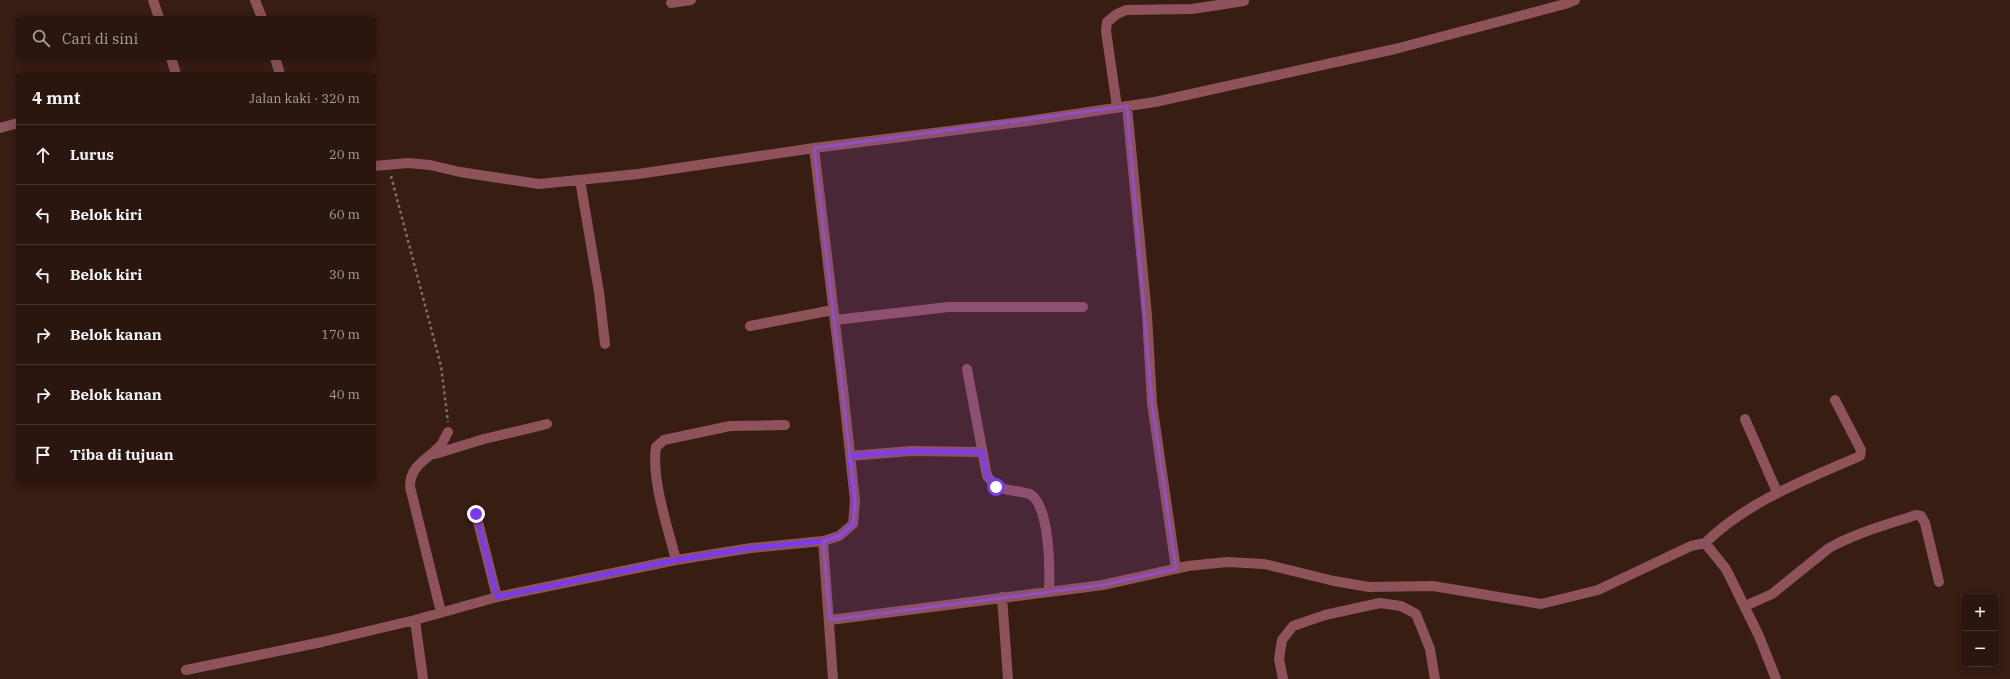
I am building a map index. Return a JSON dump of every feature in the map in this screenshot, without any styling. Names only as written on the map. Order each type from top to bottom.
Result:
[{"type":"street","points":[[153,0],[158,16]]},
{"type":"street","points":[[255,0],[261,16]]},
{"type":"street","points":[[671,3],[691,0]]},
{"type":"street","points":[[376,166],[408,163],[430,165],[460,172],[538,184],[638,174],[697,164],[1117,108],[1155,102],[1395,49],[1565,4],[1575,0]]},
{"type":"street","points":[[1117,108],[1106,31],[1107,22],[1111,17],[1126,10],[1192,9],[1244,1]]},
{"type":"street","points":[[172,60],[175,72]]},
{"type":"street","points":[[276,60],[279,72]]},
{"type":"street","points":[[1127,106],[1147,315],[1152,403],[1176,569]]},
{"type":"street","points":[[0,128],[16,124]]},
{"type":"street","points":[[186,670],[322,642],[415,620],[497,597],[676,560],[751,548],[823,541],[839,536],[853,524],[854,501],[814,148]]},
{"type":"street","points":[[580,180],[599,292],[605,344]]},
{"type":"street","points":[[750,326],[834,315],[948,308],[1083,307]]},
{"type":"street","points":[[967,369],[987,476],[996,487],[1030,494],[1038,503],[1045,520],[1050,568],[1050,591]]},
{"type":"street","points":[[830,620],[1103,585],[1176,569],[1227,562],[1264,564],[1334,581],[1369,587],[1433,586],[1541,604],[1598,590],[1691,546],[1705,543],[1720,530],[1760,501],[1777,492],[1860,456],[1861,450],[1835,400]]},
{"type":"street","points":[[1745,419],[1777,492]]},
{"type":"street","points":[[429,456],[463,444],[546,424]]},
{"type":"street","points":[[676,560],[658,484],[654,456],[656,447],[664,440],[730,426],[785,425]]},
{"type":"street","points":[[441,612],[410,487],[410,478],[414,469],[440,446],[448,432]]},
{"type":"street","points":[[850,456],[911,451],[982,452]]},
{"type":"street","points":[[476,514],[497,597]]},
{"type":"street","points":[[1745,606],[1772,594],[1829,548],[1838,543],[1875,528],[1916,515],[1920,516],[1925,523],[1939,582]]},
{"type":"street","points":[[823,541],[830,620],[833,679]]},
{"type":"street","points":[[1705,543],[1726,570],[1745,606],[1776,679]]},
{"type":"street","points":[[1002,597],[1008,679]]},
{"type":"street","points":[[1283,679],[1280,660],[1282,640],[1293,626],[1325,615],[1380,603],[1401,606],[1416,614],[1430,649],[1435,679]]},
{"type":"street","points":[[415,620],[423,679]]},
{"type":"path","points":[[388,164],[441,366],[449,417],[448,432]]},
{"type":"highlighted area","points":[[1127,106],[1152,403],[1176,569],[1103,585],[830,620],[823,541],[839,536],[853,524],[855,501],[814,148]]},
{"type":"route","points":[[476,514],[497,597],[676,560],[751,548],[823,541],[839,536],[853,524],[854,501],[850,456],[911,451],[982,452],[987,476],[996,487]]}]
